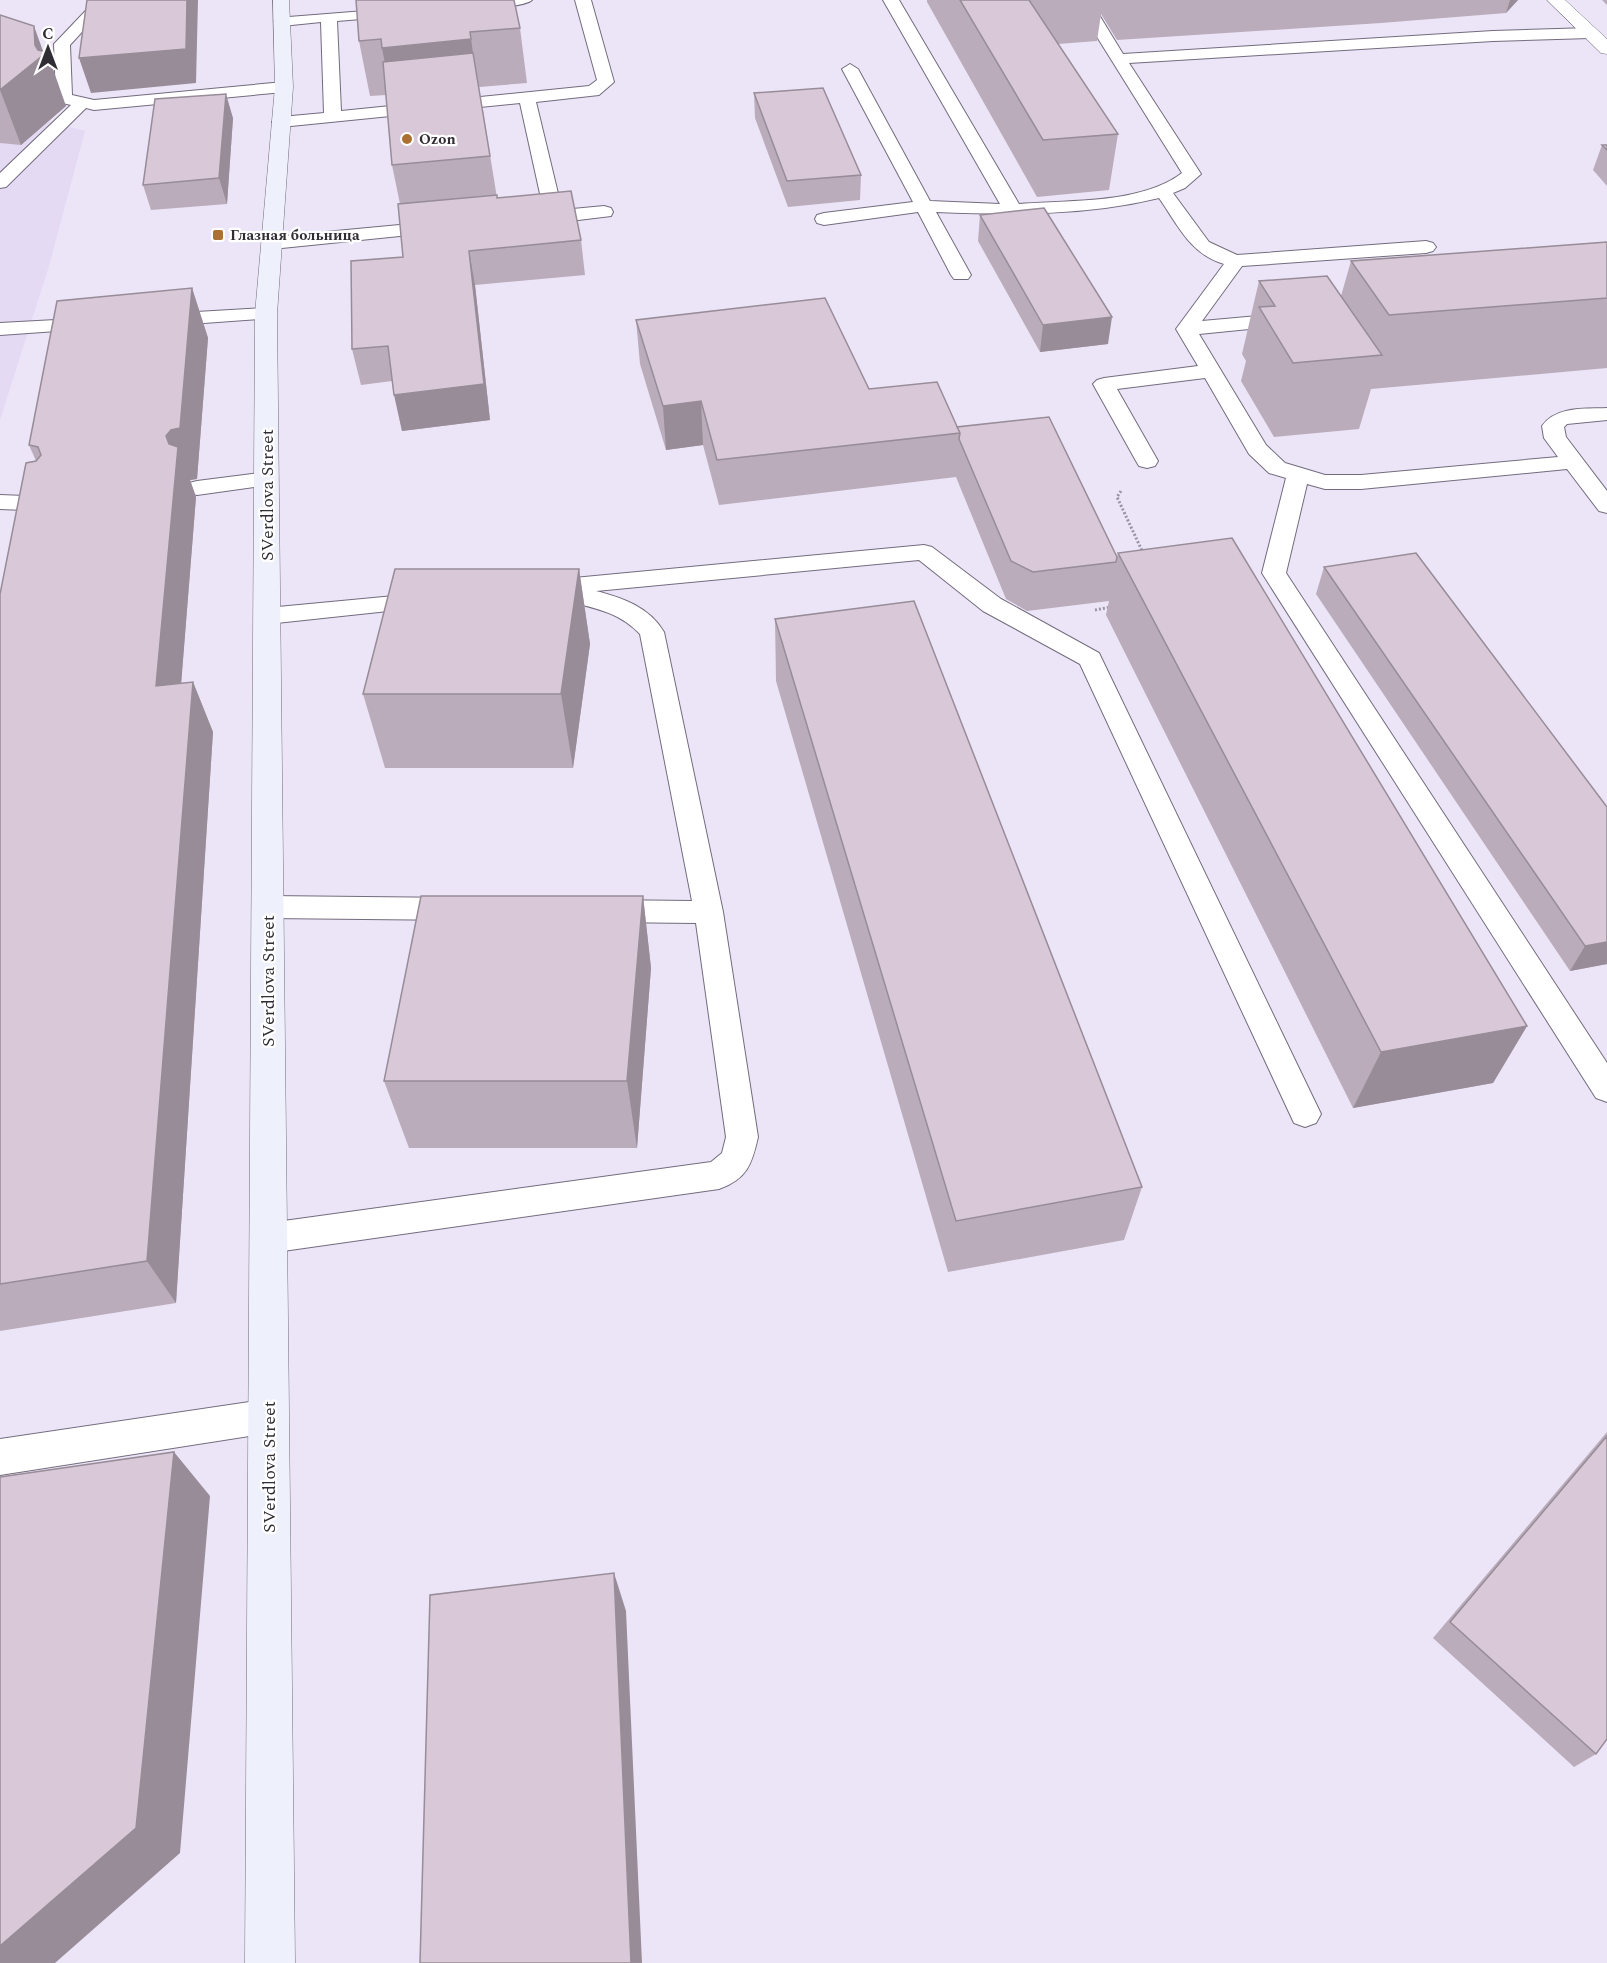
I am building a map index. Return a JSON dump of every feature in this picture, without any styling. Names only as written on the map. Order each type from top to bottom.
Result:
[{"type":"main road","name":"SVerdlova Street","points":[[270,1963],[266,314],[284,87],[281,11]]},
{"type":"street","points":[[1555,0],[1607,49]]},
{"type":"lane","points":[[120,0],[99,5],[62,44],[64,98],[94,105],[284,87]]},
{"type":"lane","points":[[455,6],[524,0]]},
{"type":"lane","points":[[280,122],[593,91],[606,82],[583,0]]},
{"type":"lane","points":[[891,0],[1013,210]]},
{"type":"lane","points":[[824,219],[925,206],[1013,210],[1130,200],[1184,183],[1192,174],[1082,0]]},
{"type":"lane","points":[[281,11],[330,17],[410,10]]},
{"type":"lane","points":[[330,17],[333,117]]},
{"type":"lane","points":[[1118,59],[1481,36],[1590,33]]},
{"type":"lane","points":[[850,69],[961,275]]},
{"type":"lane","points":[[527,97],[554,217]]},
{"type":"lane","points":[[0,183],[83,102]]},
{"type":"lane","points":[[1162,190],[1202,246],[1219,256],[1236,261],[1426,248]]},
{"type":"lane","points":[[518,220],[604,212]]},
{"type":"lane","points":[[272,243],[460,225]]},
{"type":"lane","points":[[1186,329],[1236,261]]},
{"type":"lane","points":[[139,321],[266,314]]},
{"type":"lane","points":[[1186,329],[1305,318]]},
{"type":"lane","points":[[0,329],[116,323]]},
{"type":"lane","points":[[1186,329],[1257,449],[1277,468],[1325,482],[1361,482],[1573,462]]},
{"type":"lane","points":[[1147,461],[1104,384],[1211,371]]},
{"type":"lane","points":[[1607,414],[1561,418],[1553,426],[1555,438],[1607,506]]},
{"type":"lane","points":[[1298,475],[1274,573],[1607,1089]]},
{"type":"lane","points":[[197,488],[267,479]]},
{"type":"lane","points":[[0,502],[50,504]]},
{"type":"lane","points":[[269,1238],[720,1175],[737,1160],[742,1137],[709,912],[652,632],[639,617],[614,604],[527,591],[924,552],[992,605],[1090,659],[1305,1114]]},
{"type":"lane","points":[[267,616],[445,599]]},
{"type":"lane","points":[[268,907],[483,909]]},
{"type":"lane","points":[[578,910],[709,912]]},
{"type":"lane","points":[[0,1457],[269,1416]]},
{"type":"path","points":[[1144,556],[1117,496],[1147,461]]},
{"type":"path","points":[[1050,637],[1093,611],[1116,606]]},
{"type":"shaded area","points":[[0,109],[85,131],[49,266],[0,420]]},
{"type":"building","points":[[87,0],[187,0],[186,49],[79,58]]},
{"type":"building","points":[[356,0],[514,0],[520,28],[470,32],[471,39],[382,48],[381,39],[359,41]]},
{"type":"building","points":[[960,0],[1029,0],[1118,134],[1043,140]]},
{"type":"building","points":[[0,15],[34,26],[35,45],[38,50],[47,52],[0,90]]},
{"type":"building","points":[[473,53],[490,156],[392,165],[383,62]]},
{"type":"building","points":[[823,88],[861,175],[787,181],[754,93]]},
{"type":"building","points":[[226,94],[219,178],[143,185],[155,99]]},
{"type":"building","points":[[571,191],[581,240],[469,251],[484,384],[394,395],[388,346],[352,349],[351,261],[403,257],[398,204]]},
{"type":"building","points":[[1044,208],[1112,317],[1043,325],[980,215]]},
{"type":"building","points":[[1607,242],[1607,298],[1389,315],[1351,261]]},
{"type":"building","points":[[1327,276],[1382,355],[1293,363],[1259,307],[1275,306],[1259,281]]},
{"type":"building","points":[[192,288],[180,428],[171,430],[166,436],[169,444],[178,447],[156,686],[193,682],[147,1261],[0,1284],[0,594],[26,463],[36,461],[41,455],[38,447],[29,445],[57,301]]},
{"type":"building","points":[[825,298],[869,389],[937,382],[960,433],[717,460],[701,401],[663,406],[636,320]]},
{"type":"building","points":[[1049,417],[1117,557],[1116,562],[1033,572],[1011,561],[959,439],[960,433],[957,427]]},
{"type":"building","points":[[1232,538],[1527,1026],[1381,1052],[1118,553]]},
{"type":"building","points":[[1416,553],[1607,807],[1607,942],[1585,946],[1324,567]]},
{"type":"building","points":[[395,569],[579,569],[561,694],[363,694]]},
{"type":"building","points":[[914,601],[1142,1187],[956,1221],[775,619]]},
{"type":"building","points":[[421,896],[643,896],[627,1081],[384,1081]]},
{"type":"building","points":[[1607,1436],[1607,1739],[1596,1754],[1450,1622]]},
{"type":"building","points":[[174,1452],[136,1828],[0,1946],[0,1477]]},
{"type":"building","points":[[614,1573],[631,1963],[420,1963],[430,1595]]},
{"type":"place","name":"Ozon","points":[[407,139]]},
{"type":"place","name":"Глазная больница","points":[[218,235]]}]
